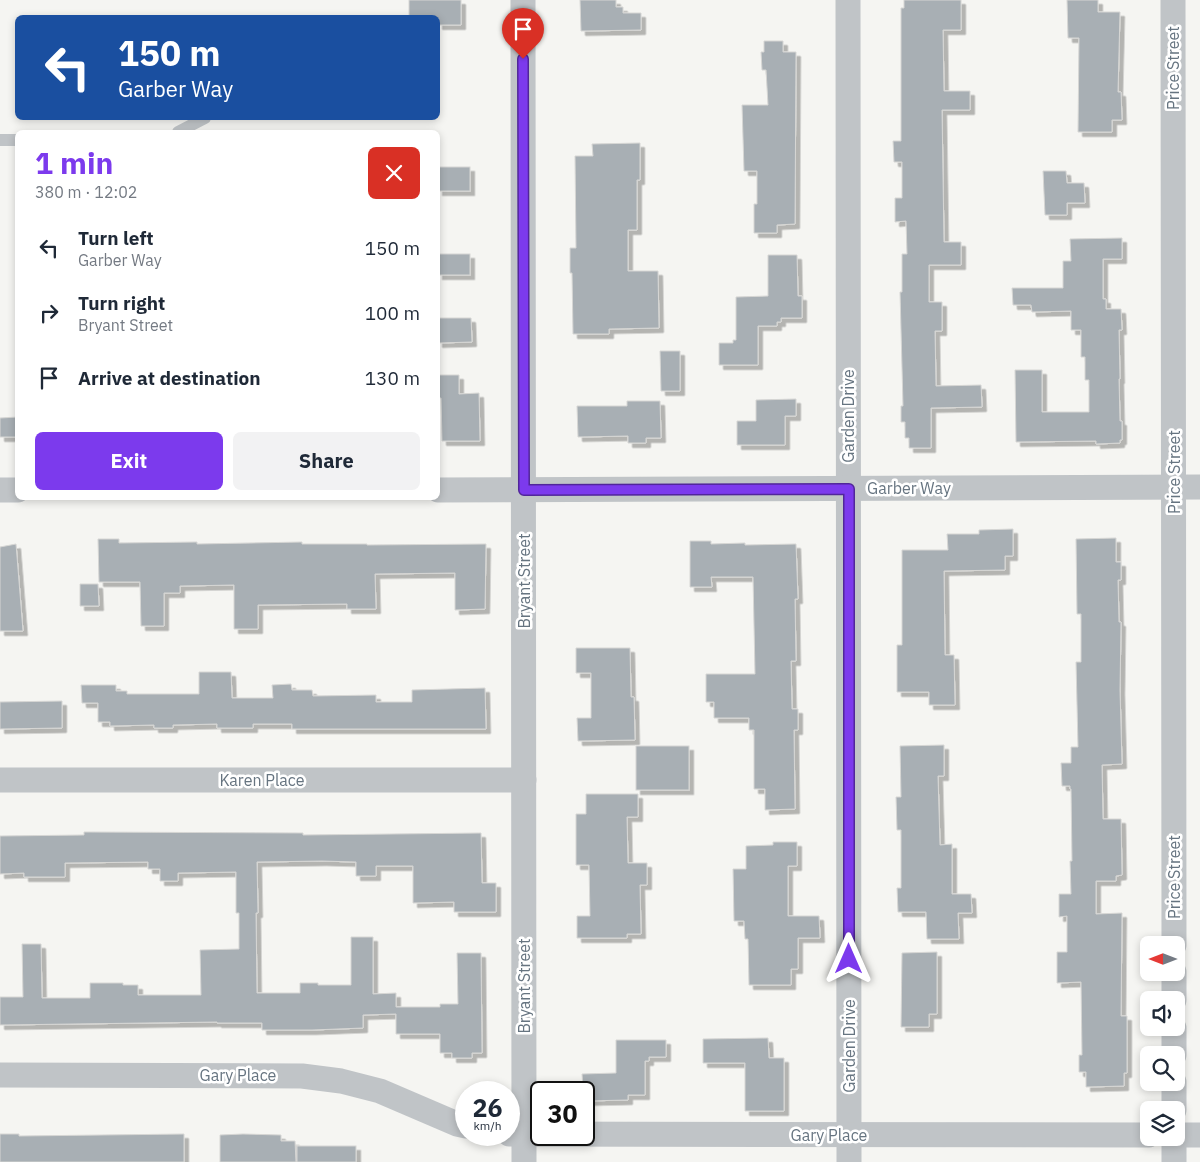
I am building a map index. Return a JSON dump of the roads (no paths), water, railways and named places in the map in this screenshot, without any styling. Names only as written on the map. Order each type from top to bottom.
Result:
[{"type":"street","name":"Bryant Street","points":[[518,1081],[524,780],[523,0]]},
{"type":"street","name":"Garden Drive","points":[[848,0],[849,1162]]},
{"type":"street","name":"Price Street","points":[[1173,0],[1174,936]]},
{"type":"street","name":"Garber Way","points":[[440,490],[1200,487]]},
{"type":"street","points":[[0,490],[15,490]]},
{"type":"street","name":"Karen Place","points":[[0,780],[524,780]]},
{"type":"street","name":"Gary Place","points":[[0,1075],[302,1076],[342,1081],[380,1090],[455,1121]]},
{"type":"street","points":[[1185,1135],[1200,1134]]},
{"type":"street","name":"Gary Place","points":[[520,1135],[1140,1135]]},
{"type":"street","name":"Bryant Street","points":[[520,1146],[524,1162]]},
{"type":"street","points":[[1174,1162],[1175,1146]]},
{"type":"lane","points":[[182,130],[201,120]]},
{"type":"lane","points":[[0,140],[15,140]]}]
